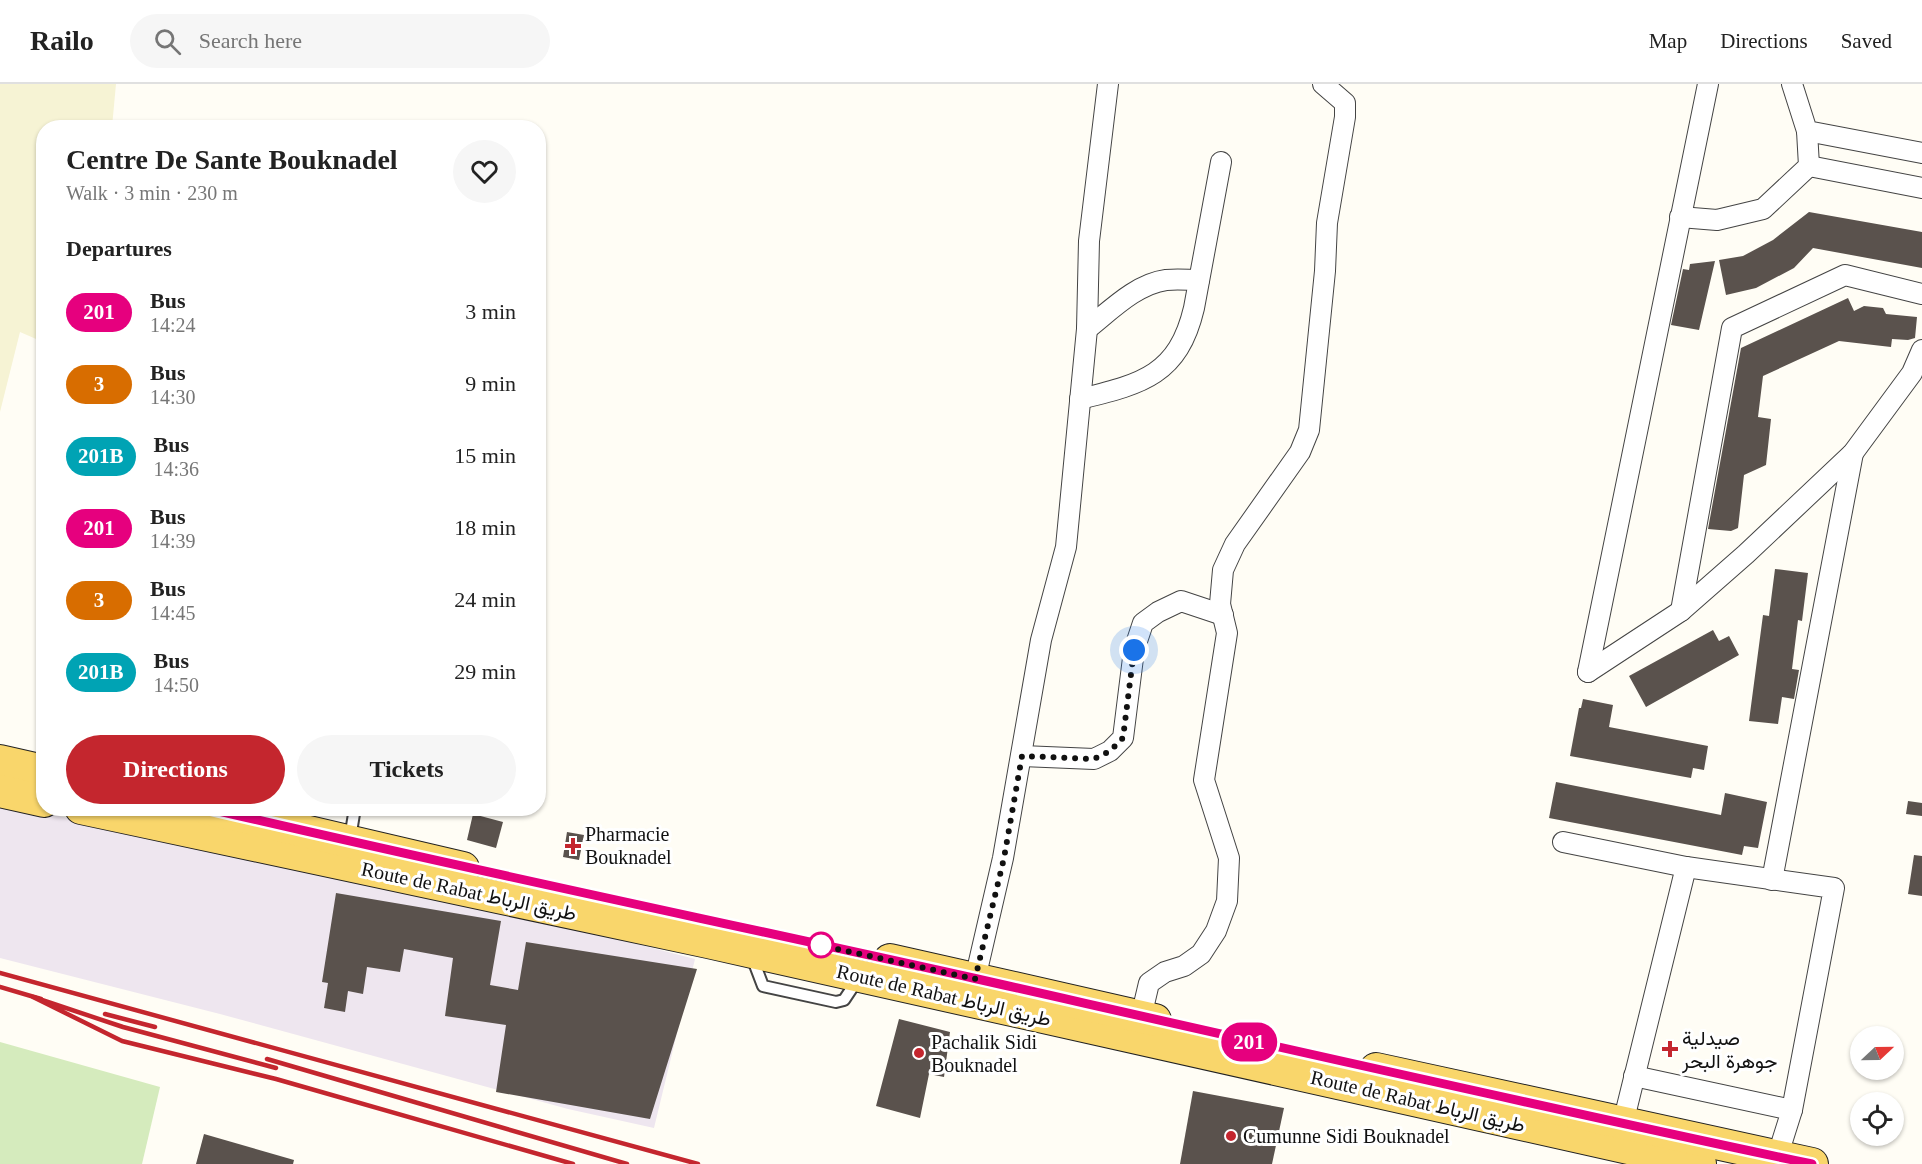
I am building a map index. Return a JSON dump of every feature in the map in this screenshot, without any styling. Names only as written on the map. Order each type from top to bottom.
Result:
[{"type":"main road","points":[[0,762],[36,769]]},
{"type":"main road","points":[[0,791],[36,799]]},
{"type":"main road","name":"Route de Rabat طريق الرباط","points":[[127,816],[347,854],[758,942],[975,979],[1100,1018],[1700,1164]]},
{"type":"main road","name":"Route de Rabat طريق الرباط","points":[[256,816],[347,854]]},
{"type":"main road","name":"Route de Rabat طريق الرباط","points":[[758,942],[860,976],[1100,1018],[1141,1017],[1623,1123],[1776,1160],[1812,1164]]},
{"type":"street","points":[[975,979],[1004,858],[1041,640],[1066,547],[1087,329],[1088,249],[1108,84]]},
{"type":"street","points":[[1141,1017],[1149,983],[1165,972],[1184,966],[1201,954],[1216,931],[1227,901],[1229,858],[1204,780],[1227,633],[1220,603],[1223,570],[1235,544],[1300,453],[1310,430],[1328,215],[1345,117],[1345,102],[1323,84]]},
{"type":"street","points":[[1708,84],[1588,672],[1681,611],[1746,554],[1853,453],[1912,373],[1922,350]]},
{"type":"street","points":[[1792,84],[1807,131],[1809,166]]},
{"type":"street","points":[[1807,131],[1922,153]]},
{"type":"street","points":[[1080,399],[1130,387],[1165,365],[1179,349],[1189,330],[1221,162]]},
{"type":"street","points":[[1680,217],[1717,220],[1763,209],[1809,166]]},
{"type":"street","points":[[1809,166],[1922,188]]},
{"type":"street","points":[[1681,611],[1732,328],[1845,274],[1922,294]]},
{"type":"street","points":[[1087,329],[1132,294],[1147,287],[1166,280],[1199,280]]},
{"type":"street","points":[[1772,880],[1853,453]]},
{"type":"street","points":[[1022,756],[1094,759],[1110,751],[1123,738],[1134,650],[1143,623],[1180,601],[1223,615]]},
{"type":"street","points":[[1563,842],[1686,867],[1834,888],[1792,1110],[1776,1160]]},
{"type":"street","points":[[1623,1123],[1686,867]]},
{"type":"street","points":[[1634,1076],[1792,1110]]},
{"type":"lane","points":[[347,854],[354,816]]},
{"type":"shaded area","points":[[0,84],[116,84],[113,120],[36,120],[36,339],[20,332],[0,412]]},
{"type":"shaded area","points":[[0,803],[36,811],[36,816],[59,816],[334,877],[544,920],[695,959],[654,1128],[568,1109],[220,1014],[0,958]]},
{"type":"green space","points":[[0,1042],[160,1087],[142,1164],[0,1164]]},
{"type":"building","points":[[1809,212],[1922,232],[1922,268],[1813,248],[1794,268],[1756,288],[1726,295],[1719,260],[1743,256],[1773,240]]},
{"type":"building","points":[[1715,261],[1699,330],[1671,325],[1683,269],[1689,270],[1690,264]]},
{"type":"building","points":[[1848,298],[1854,311],[1864,306],[1883,308],[1886,314],[1917,317],[1915,338],[1892,339],[1891,347],[1839,341],[1763,376],[1758,417],[1771,419],[1766,465],[1744,475],[1738,528],[1731,531],[1708,529],[1741,348]]},
{"type":"building","points":[[1775,569],[1808,573],[1802,621],[1798,620],[1792,669],[1799,670],[1794,699],[1782,697],[1778,724],[1749,721],[1763,615],[1769,616]]},
{"type":"building","points":[[1713,630],[1719,641],[1729,636],[1739,655],[1646,707],[1629,676]]},
{"type":"building","points":[[1583,699],[1613,705],[1609,727],[1708,746],[1704,770],[1693,768],[1691,778],[1570,756],[1579,708],[1581,708]]},
{"type":"building","points":[[1556,782],[1721,815],[1725,793],[1767,802],[1758,848],[1744,846],[1742,855],[1549,818]]},
{"type":"building","points":[[1908,801],[1922,803],[1922,816],[1906,814]]},
{"type":"building","points":[[473,816],[503,822],[496,848],[467,840]]},
{"type":"building","name":"Pharmacie Bouknadel","points":[[567,832],[584,835],[579,860],[563,857]]},
{"type":"building","points":[[1914,855],[1922,856],[1922,896],[1908,894]]},
{"type":"building","points":[[336,893],[501,921],[490,985],[518,990],[526,942],[697,969],[650,1119],[496,1092],[506,1025],[445,1016],[453,958],[404,949],[400,972],[367,967],[363,994],[348,991],[345,1012],[324,1008],[328,983],[322,982]]},
{"type":"building","name":"Pachalik Sidi Bouknadel","points":[[899,1019],[950,1032],[944,1077],[929,1074],[920,1118],[876,1106]]},
{"type":"building","name":"Cumunne Sidi Bouknadel","points":[[1193,1091],[1284,1108],[1272,1164],[1180,1164]]},
{"type":"building","points":[[204,1134],[294,1160],[293,1164],[196,1164]]},
{"type":"railway","points":[[0,973],[698,1164]]},
{"type":"railway","points":[[0,987],[41,999]]},
{"type":"railway","points":[[276,1068],[123,1027],[33,997],[122,1041],[276,1079],[573,1164]]},
{"type":"railway","points":[[105,1014],[155,1027]]},
{"type":"railway","points":[[267,1059],[627,1164]]},
{"type":"bus line","name":"201","points":[[240,816],[533,884],[954,974],[1242,1040],[1812,1164]]},
{"type":"place","name":"Pharmacie Bouknadel","points":[[573,846]]},
{"type":"place","name":"صيدلية جوهرة البحر","points":[[1670,1049]]},
{"type":"place","name":"Pachalik Sidi Bouknadel","points":[[919,1053]]},
{"type":"place","name":"Cumunne Sidi Bouknadel","points":[[1231,1136]]},
{"type":"route","points":[[821,945],[819,945],[975,979],[1004,858],[1022,756],[1094,759],[1110,751],[1123,738],[1134,650]]}]
